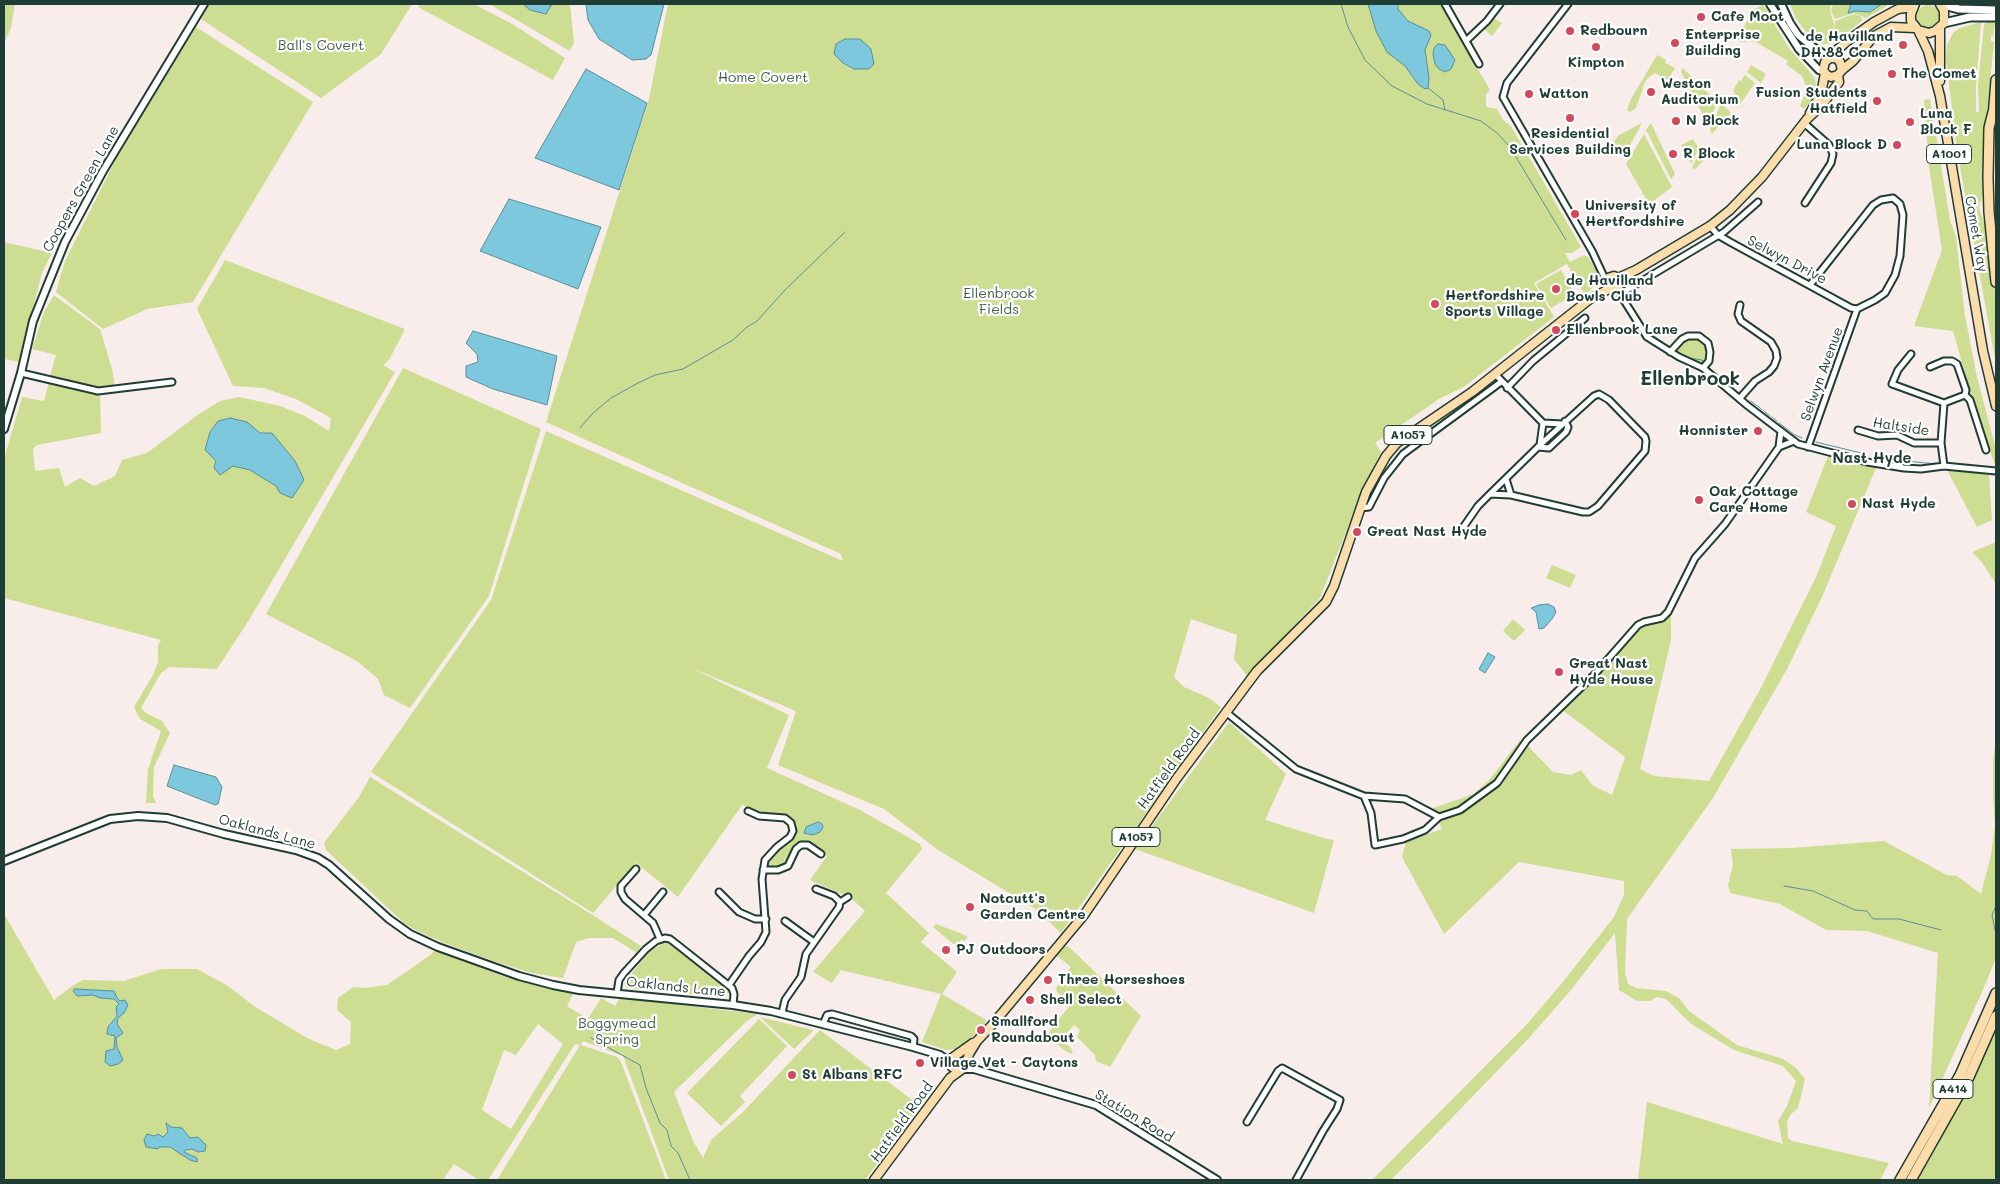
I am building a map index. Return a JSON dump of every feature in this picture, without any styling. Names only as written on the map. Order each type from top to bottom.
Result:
[{"type":"highway","points":[[1996,80],[1992,160],[1996,232]]},
{"type":"highway","points":[[1993,112],[1989,128],[1988,178],[1989,212],[1996,282]]},
{"type":"highway","name":"A414","points":[[1900,1180],[1960,1075],[1996,993]]},
{"type":"highway","name":"A414","points":[[1911,1180],[1969,1077],[1996,1016]]},
{"type":"main road","points":[[1940,4],[1959,9],[1996,10]]},
{"type":"main road","name":"Comet Way","points":[[1940,4],[1944,11],[1940,96]]},
{"type":"main road","points":[[1832,58],[1840,62],[1840,73],[1831,77],[1824,72],[1824,63],[1832,58],[1838,49],[1874,22],[1898,9],[1915,5]]},
{"type":"main road","name":"Comet Way","points":[[1915,5],[1911,14],[1912,21],[1928,51],[1940,96],[1983,351],[1996,406]]},
{"type":"main road","points":[[1917,29],[1929,33],[1942,25],[1970,17],[1996,17]]},
{"type":"main road","name":"A1057","points":[[1360,508],[1382,462],[1397,443],[1495,374],[1596,294],[1710,226],[1730,210],[1762,177],[1837,85],[1840,73],[1879,32],[1891,26],[1917,29]]},
{"type":"main road","name":"A1057","points":[[1806,121],[1821,94],[1824,72]]},
{"type":"main road","name":"Hatfield Road","points":[[957,1054],[977,1041],[992,1025],[1084,915],[1171,786],[1258,671],[1326,602],[1334,586],[1360,508]]},
{"type":"main road","name":"Hatfield Road","points":[[874,1180],[950,1078],[964,1065],[977,1041]]},
{"type":"main road","points":[[957,1054],[964,1055],[964,1065],[954,1068],[951,1064],[957,1054]]},
{"type":"main road","name":"Hatfield Road","points":[[950,1078],[951,1064]]},
{"type":"street","name":"Coopers Green Lane","points":[[4,429],[36,313],[64,242],[103,170],[204,4]]},
{"type":"street","points":[[1445,4],[1479,64]]},
{"type":"street","points":[[1467,40],[1487,21],[1500,4]]},
{"type":"street","points":[[1770,4],[1799,49],[1819,70],[1824,72]]},
{"type":"street","points":[[1782,4],[1790,24],[1798,35],[1810,45],[1832,58]]},
{"type":"street","points":[[1566,5],[1508,84],[1503,97],[1592,251],[1647,337],[1670,352],[1703,368],[1794,441],[1808,447],[1886,465],[1921,469],[1944,466],[1996,471]]},
{"type":"street","points":[[1805,203],[1830,163],[1833,154],[1829,145],[1806,121]]},
{"type":"street","points":[[1810,285],[1873,206],[1881,200],[1893,198],[1900,204],[1903,215],[1900,256],[1895,275],[1885,293],[1866,306],[1857,309]]},
{"type":"street","points":[[1613,285],[1718,235],[1758,202]]},
{"type":"street","name":"Selwyn Drive","points":[[1710,226],[1718,235],[1857,309]]},
{"type":"street","points":[[1740,305],[1738,314],[1742,321],[1771,342],[1776,351],[1777,358],[1769,372],[1755,382],[1740,398]]},
{"type":"street","name":"Selwyn Avenue","points":[[1808,447],[1857,309]]},
{"type":"street","points":[[1507,388],[1533,361],[1585,318]]},
{"type":"street","points":[[1670,352],[1682,339],[1688,336],[1699,336],[1708,344],[1710,352],[1703,368]]},
{"type":"street","points":[[1911,354],[1898,370],[1892,384],[1944,403],[1965,396]]},
{"type":"street","points":[[1930,367],[1944,361],[1952,361],[1957,364],[1966,390],[1965,396]]},
{"type":"street","points":[[21,373],[98,391],[172,382]]},
{"type":"street","points":[[1495,374],[1543,423],[1564,422]]},
{"type":"street","points":[[1360,508],[1369,507],[1384,478],[1402,454],[1501,382]]},
{"type":"street","points":[[1462,529],[1478,506],[1490,494],[1506,479],[1539,446],[1564,422],[1591,398],[1599,394],[1609,400],[1645,437],[1646,447],[1598,506],[1590,512],[1511,496],[1490,494]]},
{"type":"street","points":[[1965,396],[1970,400],[1986,450]]},
{"type":"street","points":[[1944,403],[1941,443],[1944,466]]},
{"type":"street","points":[[1539,446],[1549,448],[1566,432],[1568,427],[1564,422]]},
{"type":"street","points":[[1539,446],[1543,423]]},
{"type":"street","name":"Haltside","points":[[1858,430],[1878,436],[1897,435],[1914,443],[1941,443]]},
{"type":"street","points":[[1364,796],[1371,813],[1375,845],[1403,839],[1425,830],[1439,817],[1460,810],[1497,783],[1527,740],[1594,675],[1638,625],[1662,618],[1668,612],[1695,558],[1725,524],[1779,447],[1781,431]]},
{"type":"street","points":[[1779,447],[1794,441]]},
{"type":"street","points":[[1506,479],[1511,496]]},
{"type":"street","points":[[1227,712],[1296,769],[1364,796],[1405,799],[1439,817]]},
{"type":"street","points":[[728,985],[764,938],[766,932],[763,870],[767,857],[776,847],[790,837],[794,831],[785,818],[759,816],[748,811]]},
{"type":"street","name":"Oaklands Lane","points":[[4,861],[110,819],[138,816],[167,818],[224,834],[296,850],[318,858],[330,864],[401,928],[438,947],[499,969],[552,985],[732,1005],[782,1013],[940,1055],[957,1054]]},
{"type":"street","points":[[763,870],[778,870],[788,866],[800,844],[808,845],[821,854]]},
{"type":"street","points":[[636,869],[620,888],[625,899],[655,926],[660,939]]},
{"type":"street","points":[[816,889],[834,896],[840,902]]},
{"type":"street","points":[[644,915],[664,892]]},
{"type":"street","points":[[719,892],[739,912],[757,920],[766,919]]},
{"type":"street","points":[[782,1013],[785,1000],[801,977],[805,957],[839,907],[840,902],[848,897]]},
{"type":"street","points":[[785,921],[814,942]]},
{"type":"street","name":"Oaklands Lane","points":[[617,993],[619,980],[646,949],[660,939],[667,939],[673,941],[728,985],[733,992],[732,1005]]},
{"type":"street","name":"Oaklands Lane","points":[[823,1024],[827,1015],[832,1014],[912,1036],[914,1041],[913,1047]]},
{"type":"street","name":"Oaklands Lane","points":[[940,1055],[951,1064]]},
{"type":"street","name":"Station Road","points":[[964,1065],[1096,1105],[1217,1180]]},
{"type":"street","points":[[1247,1122],[1278,1071],[1282,1068],[1340,1100],[1337,1109],[1323,1130],[1296,1180]]},
{"type":"green space","points":[[4,4],[15,4],[11,28],[4,43]]},
{"type":"green space","name":"Ball's Covert","points":[[209,4],[412,4],[381,54],[321,98],[201,19]]},
{"type":"green space","points":[[420,4],[474,4],[514,25],[565,58],[553,80],[418,7]]},
{"type":"green space","points":[[489,4],[570,4],[574,43],[570,51]]},
{"type":"green space","name":"Ellenbrook Fields","points":[[668,4],[1440,4],[1490,90],[1486,94],[1486,107],[1497,109],[1503,120],[1511,126],[1581,247],[1572,253],[1565,253],[1570,262],[1584,255],[1588,257],[1600,276],[1600,280],[1585,295],[1567,264],[1534,283],[1554,317],[1465,386],[1439,399],[1375,443],[1381,452],[1364,486],[1320,598],[1247,676],[1234,659],[1237,635],[1191,619],[1174,677],[1184,687],[1209,698],[1221,707],[1061,933],[1034,908],[938,850],[884,809],[778,765],[796,711],[689,667],[789,715],[767,768],[860,810],[920,844],[922,849],[886,893],[929,933],[921,942],[957,972],[942,994],[986,1020],[985,1024],[965,1044],[956,1049],[946,1050],[922,1042],[941,994],[841,970],[832,983],[813,972],[865,911],[851,898],[810,880],[827,856],[808,843],[795,844],[783,866],[769,868],[768,864],[774,854],[793,839],[796,834],[793,823],[742,805],[678,897],[636,863],[593,913],[371,772],[491,600],[546,431],[843,561],[841,554],[546,422],[649,99]]},
{"type":"green space","points":[[1790,4],[1831,4],[1830,11],[1834,24],[1831,44],[1823,44],[1807,33],[1796,19]]},
{"type":"green space","points":[[1833,4],[1851,4],[1848,13],[1856,11],[1870,12],[1882,4],[1887,6],[1866,18],[1854,13],[1835,19],[1831,11]]},
{"type":"green space","points":[[1763,5],[1771,14],[1776,27],[1789,48],[1815,78],[1816,88],[1813,99],[1804,109],[1800,106],[1807,88],[1802,76],[1786,64],[1788,61],[1754,41],[1741,42],[1738,40],[1754,9]]},
{"type":"green space","points":[[1924,5],[1932,5],[1939,12],[1939,20],[1932,27],[1924,27],[1917,20],[1917,12]]},
{"type":"green space","points":[[1854,14],[1860,16],[1863,20],[1833,44],[1835,21]]},
{"type":"green space","points":[[1495,19],[1502,23],[1492,36],[1484,29],[1491,20]]},
{"type":"green space","points":[[1981,22],[1976,112],[1979,112],[1978,85],[1984,25],[1986,22],[1995,22],[1993,36],[1991,36],[1991,41],[1994,42],[1986,121],[1984,190],[1979,208],[1988,233],[1996,299],[1996,364],[1957,150],[1946,59],[1947,45],[1953,33],[1960,28]]},
{"type":"green space","points":[[196,27],[313,102],[193,302],[147,309],[103,329],[56,292],[65,261],[115,161]]},
{"type":"green space","points":[[1657,55],[1666,60],[1665,63],[1675,68],[1665,84],[1664,78],[1655,73],[1650,76],[1645,82],[1636,108],[1630,112],[1627,110],[1631,99]]},
{"type":"green space","points":[[1751,65],[1766,74],[1761,83],[1747,72]]},
{"type":"green space","points":[[1683,68],[1717,102],[1708,125],[1681,72]]},
{"type":"green space","points":[[1745,75],[1755,83],[1738,107],[1730,99],[1735,94],[1733,91],[1739,80],[1741,81]]},
{"type":"green space","points":[[1930,99],[1950,220],[1956,237],[1965,316],[1977,377],[1996,449],[1996,467],[1979,423],[1953,331],[1914,326],[1942,250],[1929,167],[1924,100]]},
{"type":"green space","points":[[1721,103],[1731,113],[1712,134],[1710,130]]},
{"type":"green space","points":[[1642,123],[1623,158],[1614,141],[1619,135]]},
{"type":"green space","points":[[1651,123],[1675,174],[1671,179],[1646,130]]},
{"type":"green space","points":[[1644,134],[1672,187],[1649,204],[1626,164]]},
{"type":"green space","points":[[1693,139],[1699,148],[1691,164],[1681,145]]},
{"type":"green space","points":[[1703,151],[1706,158],[1694,170],[1692,167],[1700,152]]},
{"type":"green space","points":[[4,242],[52,253],[42,273],[19,362],[4,359]]},
{"type":"green space","points":[[225,260],[405,329],[389,360],[383,365],[395,372],[249,620],[217,669],[169,667],[161,673],[141,708],[146,713],[162,721],[170,733],[154,767],[153,796],[156,803],[146,803],[148,769],[161,731],[140,719],[134,707],[153,675],[158,662],[158,645],[161,640],[4,598],[5,456],[22,397],[44,401],[49,382],[100,394],[101,433],[37,445],[33,449],[35,471],[59,468],[65,487],[80,478],[94,486],[115,476],[122,460],[147,453],[199,414],[220,401],[239,397],[280,406],[305,416],[329,431],[331,418],[296,399],[264,388],[233,386],[197,309]]},
{"type":"green space","name":"de Havilland Bowls Club","points":[[1561,270],[1575,294],[1551,308],[1536,284]]},
{"type":"green space","points":[[54,295],[100,329],[112,369],[115,387],[96,388],[50,376],[56,355],[32,349],[44,312]]},
{"type":"green space","points":[[1688,336],[1704,339],[1710,352],[1703,368],[1670,352]]},
{"type":"green space","points":[[403,368],[541,429],[489,596],[410,708],[384,695],[378,679],[357,661],[266,614]]},
{"type":"green space","points":[[1828,456],[1876,468],[1822,597],[1787,669],[1713,798],[1627,919],[1625,973],[1628,984],[1636,988],[1666,991],[1679,998],[1689,1011],[1737,1045],[1783,1059],[1796,1068],[1805,1079],[1798,1108],[1790,1115],[1787,1122],[1788,1138],[1792,1141],[1889,1163],[1880,1180],[1638,1180],[1647,1102],[1783,1144],[1778,1121],[1787,1106],[1796,1081],[1783,1066],[1734,1050],[1691,1024],[1666,999],[1657,997],[1650,1001],[1637,1001],[1619,990],[1615,933],[1571,990],[1529,1038],[1391,1180],[1372,1180],[1528,1023],[1614,917],[1624,895],[1624,881],[1519,862],[1444,934],[1402,857],[1406,842],[1442,829],[1433,808],[1474,794],[1490,779],[1520,740],[1553,772],[1571,775],[1581,770],[1592,785],[1612,795],[1625,757],[1561,709],[1596,678],[1640,627],[1662,620],[1671,614],[1671,641],[1640,769],[1654,776],[1709,781],[1762,686],[1817,575],[1836,526],[1806,512]]},
{"type":"green space","points":[[1947,470],[1989,474],[1992,520],[1977,527]]},
{"type":"green space","points":[[1996,542],[1996,584],[1981,561],[1972,552]]},
{"type":"green space","points":[[1552,565],[1576,575],[1570,588],[1546,578]]},
{"type":"green space","points":[[1513,619],[1525,630],[1514,641],[1503,631]]},
{"type":"green space","points":[[1229,722],[1286,774],[1265,820],[1334,840],[1314,913],[1135,849]]},
{"type":"green space","points":[[1996,742],[1996,958],[1929,1108],[1938,953],[1867,931],[1826,930],[1780,904],[1730,893],[1728,885],[1733,865],[1731,849],[1791,848],[1884,841],[1947,875],[1957,876],[1981,894],[1991,855],[1995,824],[1993,759]]},
{"type":"green space","points":[[370,777],[641,946],[637,953],[613,938],[589,938],[576,942],[563,978],[532,973],[496,962],[447,944],[419,932],[404,923],[326,850],[324,843],[359,797]]},
{"type":"green space","name":"Boggymead Spring","points":[[4,914],[54,1000],[83,980],[124,981],[161,969],[197,969],[228,986],[254,1006],[307,1038],[336,1050],[350,1044],[351,1022],[337,1010],[338,998],[353,987],[363,988],[387,985],[435,950],[502,976],[573,994],[567,1006],[588,1019],[601,998],[615,1006],[620,998],[758,1014],[748,1020],[674,1092],[693,1141],[703,1158],[711,1140],[742,1113],[820,1030],[920,1106],[865,1180],[669,1180],[623,1056],[583,1041],[581,1045],[617,1057],[621,1062],[666,1180],[497,1180],[580,1045],[575,1044],[488,1180],[479,1180],[454,1164],[443,1180],[4,1180]],"holes":[[[538,1024],[563,1044],[511,1129],[482,1110],[504,1050],[516,1055]]]},
{"type":"green space","points":[[936,924],[968,937],[964,941],[962,939],[956,946],[933,927]]},
{"type":"green space","points":[[663,943],[672,943],[685,952],[730,990],[721,997],[626,988],[624,983],[649,952]]},
{"type":"green space","points":[[1064,946],[1069,947],[1141,1016],[1110,1067],[1096,1061],[1095,1055],[1077,1037],[1080,1030],[1074,1025],[1065,1035],[1068,1038],[1065,1043],[1071,1048],[1073,1054],[1067,1052],[1046,1036],[1071,1004],[1057,992],[1056,988],[1071,967],[1056,955]]},
{"type":"green space","points":[[760,1017],[813,1030],[814,1030],[794,1049]]},
{"type":"green space","points":[[759,1019],[787,1046],[740,1096],[745,1102],[721,1126],[687,1093]]},
{"type":"green space","points":[[1996,1027],[1996,1180],[1915,1180],[1936,1146]]},
{"type":"water","points":[[523,4],[552,4],[546,14],[530,10]]},
{"type":"water","points":[[586,4],[664,4],[651,55],[646,59],[632,60],[599,39],[588,20]]},
{"type":"water","points":[[1368,4],[1398,4],[1398,9],[1408,21],[1429,31],[1431,35],[1425,50],[1429,77],[1428,88],[1425,89],[1418,84],[1405,66],[1387,52],[1376,31]]},
{"type":"water","points":[[1851,4],[1882,4],[1870,12],[1856,11],[1848,13]]},
{"type":"water","points":[[845,39],[860,39],[871,49],[874,64],[869,69],[854,69],[843,63],[834,54],[836,44]]},
{"type":"water","points":[[1438,44],[1445,45],[1455,60],[1451,69],[1445,72],[1435,64],[1433,54],[1434,48]]},
{"type":"water","points":[[586,69],[647,103],[619,190],[535,158]]},
{"type":"water","points":[[509,199],[601,227],[578,289],[480,251]]},
{"type":"water","points":[[473,331],[557,356],[547,405],[493,389],[466,377],[466,366],[478,362],[477,354],[466,343]]},
{"type":"water","points":[[230,418],[247,422],[260,433],[272,433],[295,461],[304,480],[292,498],[280,493],[276,486],[250,470],[233,466],[220,475],[214,468],[216,461],[205,450],[210,432],[218,421]]},
{"type":"water","points":[[1548,604],[1554,607],[1556,612],[1544,628],[1539,629],[1536,612],[1531,608]]},
{"type":"water","points":[[1488,653],[1495,657],[1485,673],[1479,669]]},
{"type":"water","points":[[174,765],[216,777],[222,787],[218,804],[215,805],[167,786]]},
{"type":"water","points":[[818,822],[823,827],[820,832],[813,835],[804,833],[806,827]]},
{"type":"water","points":[[75,989],[114,991],[120,1001],[125,1000],[128,1005],[124,1013],[118,1018],[117,1024],[123,1033],[116,1038],[117,1047],[123,1060],[118,1064],[110,1066],[105,1062],[106,1051],[114,1049],[115,1036],[107,1034],[108,1027],[117,1016],[116,1007],[119,1004],[114,999],[100,998],[93,995],[77,996],[73,991]]},
{"type":"water","points":[[166,1123],[171,1127],[182,1128],[190,1138],[198,1137],[206,1145],[205,1151],[198,1152],[192,1149],[184,1152],[197,1158],[197,1162],[190,1160],[170,1147],[159,1147],[158,1149],[146,1147],[144,1140],[147,1134],[154,1136],[158,1134],[163,1137],[168,1132]]},
{"type":"waterway","points":[[1341,4],[1348,27],[1365,60],[1392,86],[1427,104],[1481,121],[1497,133],[1510,147],[1566,240]]},
{"type":"waterway","points":[[1428,88],[1443,100],[1445,110]]},
{"type":"waterway","points":[[580,428],[593,413],[611,398],[655,375],[683,369],[733,340],[747,327],[757,321],[785,290],[845,232]]},
{"type":"waterway","points":[[1629,285],[1635,275]]},
{"type":"waterway","points":[[1645,329],[1666,345]]},
{"type":"waterway","points":[[1676,351],[1689,358],[1704,362]]},
{"type":"waterway","points":[[1708,367],[1712,370]]},
{"type":"waterway","points":[[1714,372],[1724,380]]},
{"type":"waterway","points":[[1726,382],[1733,388]]},
{"type":"waterway","points":[[1751,401],[1757,406]]},
{"type":"waterway","points":[[1758,406],[1762,410]]},
{"type":"waterway","points":[[1764,411],[1770,416]]},
{"type":"waterway","points":[[1772,417],[1777,421]]},
{"type":"waterway","points":[[1779,423],[1802,438]]},
{"type":"waterway","points":[[1816,442],[1861,453]]},
{"type":"waterway","points":[[1886,459],[1936,464]]},
{"type":"waterway","points":[[1784,886],[1813,891],[1855,910],[1867,911],[1873,919],[1899,919],[1941,930]]},
{"type":"waterway","points":[[1996,906],[1992,915],[1996,935]]},
{"type":"waterway","points":[[591,1038],[640,1065],[646,1088],[660,1123],[667,1130],[671,1146],[678,1153],[690,1180]]},
{"type":"place","name":"Cafe Moot","points":[[1701,17]]},
{"type":"place","name":"Redbourn","points":[[1570,31]]},
{"type":"place","name":"Enterprise Building","points":[[1675,43]]},
{"type":"place","name":"de Havilland DH.88 Comet","points":[[1903,45]]},
{"type":"place","name":"Kimpton","points":[[1596,47]]},
{"type":"place","name":"The Comet","points":[[1892,74]]},
{"type":"place","name":"Weston Auditorium","points":[[1651,92]]},
{"type":"place","name":"Watton","points":[[1529,94]]},
{"type":"place","name":"Fusion Students Hatfield","points":[[1877,101]]},
{"type":"place","name":"Residential Services Building","points":[[1570,118]]},
{"type":"place","name":"N Block","points":[[1676,121]]},
{"type":"place","name":"Luna Block F","points":[[1910,122]]},
{"type":"place","name":"Luna Block D","points":[[1897,145]]},
{"type":"place","name":"R Block","points":[[1673,154]]},
{"type":"place","name":"University of Hertfordshire","points":[[1575,214]]},
{"type":"place","name":"de Havilland Bowls Club","points":[[1556,289]]},
{"type":"place","name":"Hertfordshire Sports Village","points":[[1435,304]]},
{"type":"place","name":"Ellenbrook Lane","points":[[1556,330]]},
{"type":"place","name":"Honnister","points":[[1758,431]]},
{"type":"place","name":"Oak Cottage Care Home","points":[[1699,500]]},
{"type":"place","name":"Nast Hyde","points":[[1852,504]]},
{"type":"place","name":"Great Nast Hyde","points":[[1357,532]]},
{"type":"place","name":"Great Nast Hyde House","points":[[1559,672]]},
{"type":"place","name":"Notcutt's Garden Centre","points":[[970,907]]},
{"type":"place","name":"PJ Outdoors","points":[[946,950]]},
{"type":"place","name":"Three Horseshoes","points":[[1048,980]]},
{"type":"place","name":"Shell Select","points":[[1030,1000]]},
{"type":"place","name":"Smallford Roundabout","points":[[981,1030]]},
{"type":"place","name":"Village Vet - Caytons","points":[[920,1063]]},
{"type":"place","name":"St Albans RFC","points":[[792,1075]]},
{"type":"district","name":"Ellenbrook","points":[[1690,379]]},
{"type":"district","name":"Nast Hyde","points":[[1872,458]]},
{"type":"park label","name":"Home Covert","points":[[763,78]]}]
